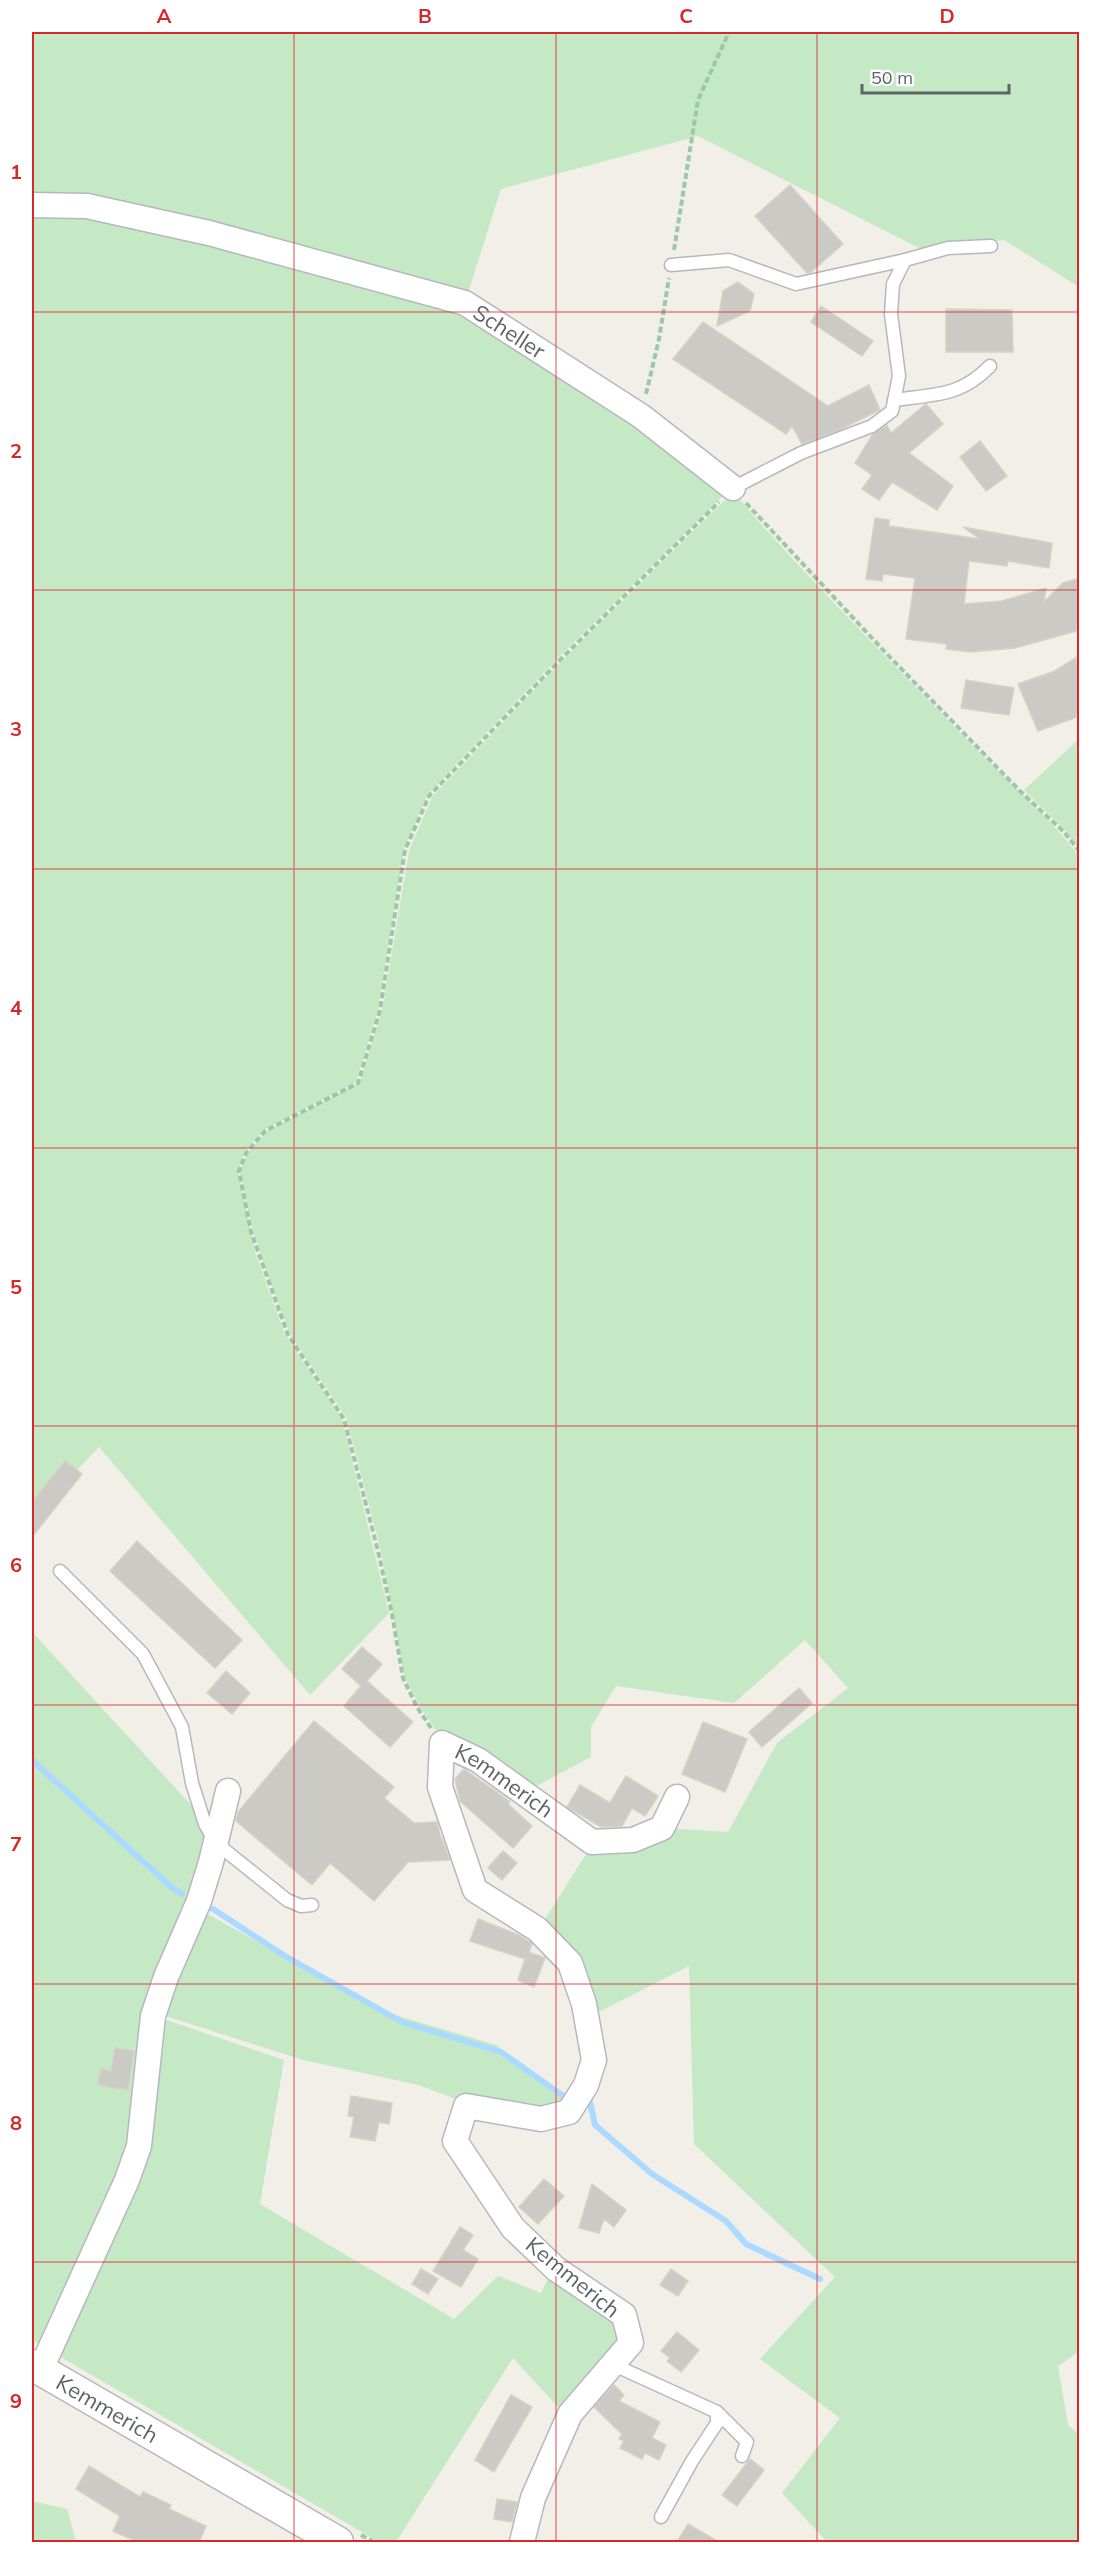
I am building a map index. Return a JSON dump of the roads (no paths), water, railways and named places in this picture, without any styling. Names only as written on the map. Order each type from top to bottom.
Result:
[{"type":"street","name":"Scheller","points":[[32,205],[87,206],[209,233],[465,303],[641,416],[733,488]]},
{"type":"street","name":"Kemmerich","points":[[522,2542],[533,2498],[570,2414],[631,2343],[624,2315],[556,2269],[513,2228],[455,2142],[466,2106],[541,2119],[569,2112],[586,2085],[594,2060],[584,2004],[570,1963],[537,1929],[475,1890],[440,1787],[442,1743],[478,1760],[592,1842],[633,1840],[662,1828],[677,1797]]},
{"type":"street","points":[[36,2368],[127,2180],[139,2146],[153,2016],[166,1977],[199,1901],[228,1791]]},
{"type":"street","name":"Kemmerich","points":[[36,2368],[338,2542]]},
{"type":"lane","points":[[671,265],[729,260],[796,284],[948,248],[991,246]]},
{"type":"lane","points":[[733,488],[801,453],[872,426],[892,411],[899,376],[891,314],[893,284],[905,260]]},
{"type":"lane","points":[[894,400],[952,392],[974,382],[990,366]]},
{"type":"lane","points":[[60,1571],[143,1654],[182,1727],[192,1783],[205,1824],[216,1843],[287,1900],[301,1906],[312,1905]]},
{"type":"lane","points":[[614,2365],[717,2412],[747,2442],[742,2457]]},
{"type":"lane","points":[[661,2517],[692,2461],[717,2423],[717,2412]]},
{"type":"waterway","points":[[32,1760],[170,1886],[182,1894]]},
{"type":"waterway","points":[[213,1909],[285,1956],[402,2022],[501,2052],[566,2098]]},
{"type":"waterway","points":[[590,2102],[595,2125],[652,2174],[726,2221],[746,2244],[820,2279]]}]
